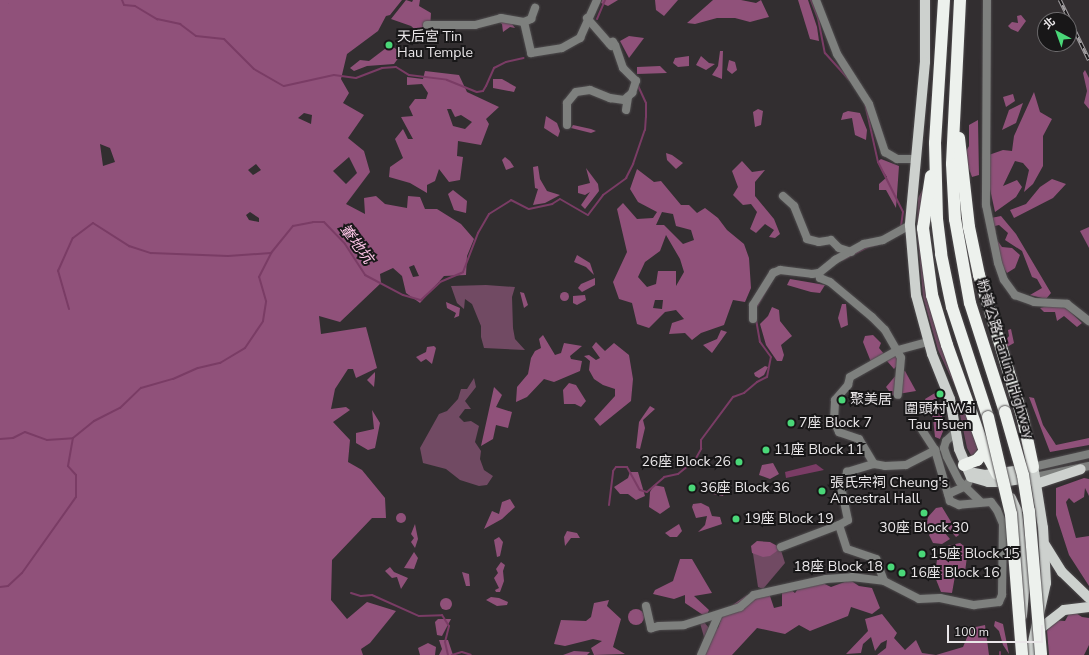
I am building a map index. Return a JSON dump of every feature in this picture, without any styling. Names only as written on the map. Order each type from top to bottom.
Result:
[{"type":"highway","points":[[944,0],[935,143],[924,221],[927,269],[947,345],[985,451],[999,478]]},
{"type":"highway","name":"粉嶺公路 Fanling Highway","points":[[960,0],[952,178],[959,252],[970,303],[1005,412],[1021,468],[1028,511],[1041,655]]},
{"type":"highway","points":[[954,111],[969,227],[977,268],[1023,419],[1033,477]]},
{"type":"highway","points":[[935,143],[937,219],[941,254],[959,330],[988,417],[1011,514],[1022,655]]},
{"type":"highway","points":[[968,471],[985,451]]},
{"type":"main road","points":[[925,0],[925,62],[916,159],[904,228],[916,295],[928,342],[947,389],[956,432],[968,471],[980,475],[999,478],[1033,477],[1085,467]]},
{"type":"main road","points":[[1017,511],[1033,477]]},
{"type":"main road","points":[[1030,655],[1037,632],[1046,583],[1043,528],[1033,477]]},
{"type":"main road","points":[[999,478],[1017,511],[1020,537],[1025,590],[1016,655]]},
{"type":"main road","points":[[1020,537],[1030,526],[1043,528]]},
{"type":"main road","points":[[1044,544],[1062,572],[1089,598]]},
{"type":"main road","points":[[1037,632],[1047,621],[1064,610],[1089,607]]},
{"type":"street","points":[[524,22],[531,53],[562,48],[580,38],[587,18],[597,0]]},
{"type":"street","points":[[816,0],[837,54],[870,104],[885,152],[897,159],[916,159]]},
{"type":"street","points":[[987,0],[986,205],[998,263],[1004,280],[1015,295],[1034,302],[1067,304],[1089,321]]},
{"type":"street","points":[[427,25],[475,25],[501,18],[524,22],[531,19],[535,8]]},
{"type":"street","points":[[587,18],[609,43],[616,56]]},
{"type":"street","points":[[567,125],[567,103],[576,92],[590,90],[610,98],[624,100],[632,93],[635,83],[623,68],[613,42],[609,43]]},
{"type":"street","points":[[626,110],[628,96]]},
{"type":"street","points":[[783,196],[794,206],[807,239],[819,242],[832,240],[839,248],[851,252]]},
{"type":"street","points":[[819,275],[835,260],[864,244],[883,240],[904,228]]},
{"type":"street","points":[[753,319],[753,305],[773,273],[780,270],[819,275],[830,282],[872,317],[898,350],[902,369],[897,387],[898,395]]},
{"type":"street","points":[[874,464],[859,439],[839,432],[834,421],[835,400],[848,386],[850,377],[898,350],[928,342]]},
{"type":"street","points":[[646,606],[652,628],[659,626],[684,626],[718,616],[740,607],[754,595],[826,579],[852,577],[884,581],[919,599],[940,598],[974,605],[999,602],[1002,595],[1003,524],[991,502],[959,505],[950,500],[935,450],[922,430]]},
{"type":"street","points":[[956,432],[946,441],[944,448],[956,476],[981,502]]},
{"type":"street","points":[[781,547],[839,525],[848,520],[842,491],[847,472],[874,464],[885,466],[906,465],[935,450]]},
{"type":"street","points":[[1033,477],[1089,454]]},
{"type":"street","points":[[966,486],[968,471]]},
{"type":"street","points":[[948,494],[966,486]]},
{"type":"street","points":[[839,525],[847,549],[876,559],[884,581]]},
{"type":"street","points":[[701,655],[718,616]]},
{"type":"shaded area","points":[[0,0],[402,0],[390,15],[386,16],[378,31],[347,54],[341,79],[349,93],[343,103],[364,115],[348,138],[364,151],[370,172],[346,204],[365,214],[364,198],[376,196],[385,204],[407,208],[408,196],[420,197],[425,209],[437,209],[461,224],[474,239],[467,256],[466,275],[444,276],[420,303],[406,293],[402,276],[393,268],[380,274],[381,283],[340,322],[319,316],[321,334],[366,327],[377,368],[356,378],[353,369],[348,369],[335,389],[331,409],[346,407],[350,410],[333,422],[350,440],[348,462],[362,470],[385,498],[386,518],[372,518],[332,560],[331,600],[347,619],[367,602],[396,611],[370,643],[361,649],[363,655],[0,655]],"holes":[[[304,113],[312,115],[311,124],[298,118]],[[100,144],[110,148],[115,162],[103,166]],[[349,157],[357,173],[346,184],[333,171]],[[256,164],[261,170],[253,175],[248,170]],[[250,212],[259,218],[259,222],[249,220],[246,215]],[[414,265],[419,276],[413,277],[409,267]]]},
{"type":"shaded area","points":[[406,0],[412,2],[413,0],[420,0],[419,6],[431,13],[430,29],[420,34],[411,26],[391,19]]},
{"type":"shaded area","points":[[602,0],[618,0],[608,6],[601,3]]},
{"type":"shaded area","points":[[655,0],[678,0],[664,16],[656,10]]},
{"type":"shaded area","points":[[713,0],[741,0],[756,3],[761,0],[769,17],[750,22],[735,18],[717,18],[695,24],[687,23]]},
{"type":"shaded area","points":[[798,0],[808,0],[817,27],[819,41],[810,39]]},
{"type":"shaded area","points":[[500,14],[515,28],[510,27],[503,32],[502,24],[493,18]]},
{"type":"shaded area","points":[[1021,15],[1026,21],[1018,32],[1008,26],[1012,22],[1018,23],[1017,16]]},
{"type":"shaded area","points":[[629,36],[644,38],[629,58],[620,41]]},
{"type":"shaded area","points":[[390,45],[402,53],[394,64],[367,66],[354,71],[350,68],[360,60],[369,61]]},
{"type":"shaded area","points":[[720,51],[723,51],[722,79],[712,75],[718,66]]},
{"type":"shaded area","points":[[689,56],[689,66],[678,67],[673,63],[675,58]]},
{"type":"shaded area","points":[[701,56],[709,63],[715,64],[706,70],[696,65]]},
{"type":"shaded area","points":[[729,60],[735,62],[737,70],[732,74],[727,70]]},
{"type":"shaded area","points":[[660,66],[667,73],[637,74],[637,67]]},
{"type":"shaded area","points":[[1085,70],[1089,78],[1089,109],[1084,103],[1087,91],[1083,73]]},
{"type":"shaded area","points":[[425,71],[459,75],[467,92],[499,107],[486,119],[489,124],[481,145],[458,141],[457,156],[463,157],[460,180],[449,182],[439,169],[435,181],[427,185],[427,193],[410,183],[389,177],[390,167],[403,158],[395,139],[403,129],[408,139],[413,139],[401,117],[413,116],[409,107],[415,99],[426,99],[428,93],[422,84],[407,85],[407,77],[423,79]],"holes":[[[447,109],[451,109],[455,117],[461,115],[472,122],[465,129],[453,126]]]},
{"type":"shaded area","points":[[493,79],[502,79],[516,87],[514,92],[493,88]]},
{"type":"shaded area","points":[[1034,92],[1040,112],[1052,119],[1043,136],[1043,166],[1033,184],[1024,192],[1029,170],[1023,163],[1015,161],[1003,186],[1017,180],[1022,187],[1016,197],[995,212],[983,157],[1003,150],[1012,151],[1014,136]]},
{"type":"shaded area","points":[[1013,94],[1015,101],[1006,107],[1003,97]]},
{"type":"shaded area","points":[[1023,103],[1016,123],[1002,130],[1009,110]]},
{"type":"shaded area","points":[[758,109],[763,111],[761,125],[755,127],[753,112]]},
{"type":"shaded area","points":[[848,111],[860,113],[867,130],[866,140],[855,135],[852,118],[841,120],[843,113]]},
{"type":"shaded area","points":[[546,116],[557,123],[560,131],[558,137],[544,128]]},
{"type":"shaded area","points":[[978,120],[979,175],[972,177],[964,155],[969,146],[969,125]]},
{"type":"shaded area","points":[[573,125],[596,131],[591,133],[571,128]]},
{"type":"shaded area","points":[[666,153],[672,155],[683,163],[676,169],[667,160]]},
{"type":"shaded area","points":[[505,157],[514,167],[506,170],[502,160]]},
{"type":"shaded area","points":[[881,159],[899,166],[896,208],[886,190],[879,190],[879,184],[887,177],[877,162]]},
{"type":"shaded area","points":[[742,161],[752,172],[765,170],[755,182],[755,196],[774,219],[780,234],[775,238],[769,237],[774,230],[765,224],[756,233],[750,229],[757,212],[751,204],[743,205],[733,195],[738,187],[732,171]]},
{"type":"shaded area","points":[[538,166],[540,179],[547,191],[560,195],[545,203],[533,205],[538,189],[535,188],[533,167]]},
{"type":"shaded area","points":[[586,168],[598,184],[599,191],[585,209],[581,205],[590,192],[585,195],[578,193],[578,186],[590,183]]},
{"type":"shaded area","points":[[637,169],[654,182],[661,181],[681,205],[689,205],[697,213],[705,208],[718,218],[727,230],[744,244],[749,258],[751,288],[745,302],[733,300],[724,325],[701,333],[692,340],[685,333],[669,334],[672,323],[684,319],[676,310],[665,312],[649,328],[637,324],[632,303],[619,299],[613,282],[627,252],[617,209],[623,203],[637,219],[653,218],[657,212],[638,202],[630,189]],"holes":[[[662,212],[673,214],[676,226],[691,230],[694,240],[683,244],[664,225],[656,225]],[[666,235],[680,259],[684,272],[676,286],[676,271],[658,271],[656,284],[647,287],[638,277],[645,262],[660,251]],[[655,300],[663,300],[662,309],[653,308]]]},
{"type":"shaded area","points":[[1052,179],[1066,184],[1053,198],[1014,218],[1010,210],[1026,204],[1040,187]]},
{"type":"shaded area","points":[[925,185],[925,273],[979,447],[972,457],[967,448],[959,410],[960,397],[938,350],[923,297],[917,230],[918,198]]},
{"type":"shaded area","points":[[453,190],[467,201],[466,213],[454,210],[448,194]]},
{"type":"shaded area","points":[[1001,216],[1016,234],[1051,293],[1046,299],[1030,295],[1042,288],[1037,279],[1032,277],[1022,251],[1005,240],[1008,233],[999,225],[995,226],[996,232],[993,232],[991,218]]},
{"type":"shaded area","points":[[1089,227],[1089,248],[1080,231]]},
{"type":"shaded area","points":[[997,240],[1002,247],[1012,248],[1020,255],[1015,268],[1007,273],[999,261]]},
{"type":"shaded area","points":[[577,255],[590,263],[594,275],[586,267],[574,262]]},
{"type":"shaded area","points":[[595,278],[595,285],[582,292],[578,288],[581,284]]},
{"type":"shaded area","points":[[790,279],[825,285],[820,293],[811,292],[787,285]]},
{"type":"shaded area","points":[[486,285],[515,287],[512,297],[513,328],[515,339],[525,350],[484,348],[481,337],[481,326],[472,304],[465,299],[464,309],[457,303],[451,286]]},
{"type":"shaded area","points":[[564,291],[569,296],[564,301],[559,296]]},
{"type":"shaded area","points":[[520,292],[524,293],[528,305],[524,308]]},
{"type":"shaded area","points":[[585,295],[586,300],[577,305],[573,303],[573,296]]},
{"type":"shaded area","points":[[446,302],[460,308],[459,316],[454,318],[456,313],[447,308]]},
{"type":"shaded area","points":[[842,304],[846,304],[848,325],[841,328],[838,318]]},
{"type":"shaded area","points":[[1052,305],[1066,308],[1082,323],[1077,327],[1064,316],[1057,321],[1055,312],[1044,312],[1040,308]]},
{"type":"shaded area","points":[[772,307],[779,310],[780,321],[792,336],[781,345],[784,355],[782,361],[777,361],[766,345],[760,324],[768,316]]},
{"type":"shaded area","points":[[1011,329],[1014,343],[1007,347],[1005,341],[1009,336],[1008,330]]},
{"type":"shaded area","points":[[721,330],[727,332],[712,353],[703,345],[717,339]]},
{"type":"shaded area","points":[[543,335],[555,355],[561,353],[564,343],[582,346],[570,356],[571,359],[582,361],[580,371],[554,382],[544,379],[527,397],[516,402],[517,387],[528,374],[531,358],[535,351],[541,348],[539,339]]},
{"type":"shaded area","points":[[873,335],[881,343],[879,348],[885,355],[871,362],[863,342],[865,336]]},
{"type":"shaded area","points":[[596,342],[605,351],[614,343],[629,355],[633,379],[631,401],[600,426],[594,419],[615,396],[615,389],[603,385],[594,379],[589,370],[590,361],[584,356],[589,355],[596,360],[600,358],[592,347]]},
{"type":"shaded area","points":[[434,346],[436,348],[432,364],[426,359],[421,362],[416,357],[426,352],[427,347]]},
{"type":"shaded area","points":[[902,350],[904,357],[894,369],[887,361],[892,352]]},
{"type":"shaded area","points":[[765,366],[768,367],[764,375],[759,378],[755,376],[754,373]]},
{"type":"shaded area","points":[[905,371],[916,391],[892,395],[886,387],[897,374]]},
{"type":"shaded area","points":[[375,372],[375,377],[374,387],[367,380]]},
{"type":"shaded area","points":[[474,378],[476,387],[465,401],[471,409],[465,409],[459,417],[464,422],[471,421],[479,426],[475,442],[481,451],[480,459],[484,470],[493,476],[487,485],[479,486],[460,480],[446,469],[423,463],[420,448],[439,414],[447,411],[458,399],[461,389],[467,389]]},
{"type":"shaded area","points":[[569,383],[576,385],[586,401],[581,407],[575,404],[564,404],[563,390]]},
{"type":"shaded area","points":[[494,387],[502,395],[496,407],[512,412],[508,428],[496,425],[493,439],[481,446]]},
{"type":"shaded area","points":[[858,391],[862,391],[865,396],[862,401],[858,401],[855,398],[855,394]]},
{"type":"shaded area","points":[[935,393],[945,426],[940,439],[935,437],[933,418],[925,399]]},
{"type":"shaded area","points":[[1029,397],[1034,398],[1043,425],[1056,445],[1089,438],[1089,445],[1050,452]]},
{"type":"shaded area","points":[[650,406],[655,409],[643,420],[645,428],[640,449],[636,448],[639,422]]},
{"type":"shaded area","points":[[372,410],[380,423],[375,448],[368,450],[356,443],[356,433],[374,429]]},
{"type":"shaded area","points":[[773,463],[779,474],[770,479],[759,475],[762,465]]},
{"type":"shaded area","points":[[816,464],[824,470],[786,478],[785,472]]},
{"type":"shaded area","points":[[630,472],[638,472],[645,496],[636,500],[628,494],[620,494],[614,487],[628,478]]},
{"type":"shaded area","points":[[1084,478],[1089,479],[1089,496],[1085,488],[1084,497],[1074,503],[1069,498],[1066,502],[1076,538],[1089,536],[1089,586],[1069,555],[1056,515],[1056,488]]},
{"type":"shaded area","points":[[722,480],[725,491],[723,496],[713,494],[709,486]]},
{"type":"shaded area","points":[[654,485],[664,487],[670,507],[660,514],[649,507],[650,492]]},
{"type":"shaded area","points":[[510,499],[515,507],[502,519],[484,529],[492,511],[499,514],[502,502]]},
{"type":"shaded area","points":[[701,503],[709,507],[712,516],[720,517],[722,524],[698,532],[705,525],[707,516],[696,518],[692,507],[693,504]]},
{"type":"shaded area","points":[[942,507],[959,535],[956,537],[948,528],[944,532],[950,539],[942,544],[933,543],[929,535],[933,530],[926,526],[928,517],[936,508]]},
{"type":"shaded area","points":[[399,513],[403,513],[405,514],[405,522],[399,523],[396,520],[396,516]]},
{"type":"shaded area","points":[[415,524],[418,539],[415,548],[411,542],[414,538],[411,534]]},
{"type":"shaded area","points":[[679,524],[682,531],[677,537],[670,537],[665,533]]},
{"type":"shaded area","points":[[567,531],[577,533],[580,538],[571,538],[565,546],[564,537]]},
{"type":"shaded area","points":[[499,537],[503,542],[500,556],[497,557],[494,540]]},
{"type":"shaded area","points":[[757,541],[770,542],[781,548],[770,556],[763,557],[752,553],[751,546]]},
{"type":"shaded area","points":[[960,543],[968,549],[965,572],[955,576],[952,593],[941,592],[935,577],[937,559],[947,546]]},
{"type":"shaded area","points":[[752,547],[780,547],[785,563],[763,589],[758,587]]},
{"type":"shaded area","points":[[414,552],[418,558],[414,569],[404,568]]},
{"type":"shaded area","points":[[680,559],[692,559],[712,593],[694,596],[709,610],[706,617],[685,603],[685,595],[674,599],[653,594],[655,590],[673,581]]},
{"type":"shaded area","points":[[501,562],[505,565],[503,571],[504,581],[500,592],[496,592],[495,590],[499,588],[494,578],[498,573],[496,569]]},
{"type":"shaded area","points":[[390,567],[394,572],[408,578],[401,589],[397,577],[392,578],[385,571]]},
{"type":"shaded area","points":[[462,572],[469,574],[470,586],[466,586]]},
{"type":"shaded area","points":[[812,578],[831,587],[850,580],[859,586],[872,588],[880,608],[872,614],[851,607],[848,616],[810,631],[799,625],[785,634],[757,628],[732,655],[699,655],[705,635],[718,628],[724,611],[747,595],[752,599],[769,593],[774,608],[782,606],[782,589],[786,586],[795,593],[804,580]]},
{"type":"shaded area","points":[[491,597],[499,598],[508,602],[507,605],[497,606],[486,600]]},
{"type":"shaded area","points":[[444,598],[448,598],[452,604],[448,610],[444,610],[440,606],[440,602]]},
{"type":"shaded area","points":[[609,600],[607,606],[621,619],[613,647],[625,654],[594,655],[591,648],[602,641],[593,639],[565,646],[554,644],[561,620],[586,621],[591,617],[594,603]]},
{"type":"shaded area","points":[[636,609],[643,614],[644,617],[639,624],[636,625],[629,620],[628,617],[633,610]]},
{"type":"shaded area","points":[[1071,610],[1082,617],[1089,618],[1089,645],[1084,655],[1049,655],[1047,631],[1053,620],[1065,621]]},
{"type":"shaded area","points":[[882,614],[897,633],[894,638],[905,650],[916,640],[922,653],[936,655],[877,655],[886,648],[887,640],[881,643],[875,651],[871,637],[863,644],[861,653],[846,654],[868,631],[865,619]]},
{"type":"shaded area","points":[[438,619],[451,619],[442,636],[437,635],[435,622]]},
{"type":"shaded area","points":[[995,621],[1003,624],[1009,654],[1003,645],[999,631],[994,626]]},
{"type":"shaded area","points":[[704,622],[709,628],[704,637],[700,623]]},
{"type":"shaded area","points":[[985,625],[989,655],[936,655],[963,647],[971,628]]},
{"type":"shaded area","points":[[439,640],[448,640],[453,655],[439,655],[442,649]]},
{"type":"shaded area","points":[[428,643],[436,647],[435,655],[420,655],[418,648]]},
{"type":"shaded area","points":[[574,651],[590,652],[587,655],[563,655]]},
{"type":"waterway","points":[[122,0],[124,5],[135,6],[157,19],[180,24],[196,36],[224,39],[254,69],[284,86],[334,75],[356,78],[382,68],[396,67],[409,75],[447,80],[477,92],[483,91],[494,68],[506,62],[524,58]]},
{"type":"waterway","points":[[597,19],[605,0]]},
{"type":"waterway","points":[[811,0],[818,18],[825,53],[849,80]]},
{"type":"waterway","name":"輋地坑","points":[[0,439],[13,438],[25,432],[47,440],[73,438],[94,421],[120,408],[141,388],[173,379],[198,368],[220,363],[245,348],[263,321],[266,301],[259,277],[271,253],[293,226],[313,222],[324,222],[345,244],[365,275],[403,295],[421,300],[440,282],[463,272],[478,233],[489,214],[511,200],[529,209],[552,204],[560,199],[588,215],[603,195],[626,178],[633,164],[645,130],[646,117],[646,103],[638,86]]},
{"type":"waterway","points":[[865,103],[878,162],[903,212],[901,227]]},
{"type":"waterway","points":[[69,309],[58,271],[73,238],[93,223],[129,246],[151,253],[228,256],[271,253]]},
{"type":"waterway","points":[[842,260],[867,247],[883,243]]},
{"type":"waterway","points":[[757,306],[771,282]]},
{"type":"waterway","points":[[609,505],[613,471],[616,467],[627,467],[640,490],[647,492],[664,477],[678,474],[695,460],[701,449],[701,440],[733,397],[744,393],[757,382],[767,377],[771,357],[760,342],[756,320]]},
{"type":"waterway","points":[[0,587],[8,586],[22,573],[76,497],[76,475],[68,466],[73,438]]},
{"type":"waterway","points":[[351,593],[361,596],[372,595],[419,616],[442,615],[449,626],[445,642],[448,655]]},
{"type":"waterway","points":[[452,655],[462,652],[471,655]]},
{"type":"railway","points":[[1060,0],[1089,60]]},
{"type":"place","name":"天后宮 Tin Hau Temple","points":[[389,45]]},
{"type":"place","name":"圍頭村 Wai Tau Tsuen","points":[[940,394]]},
{"type":"place","name":"聚美居","points":[[842,400]]},
{"type":"place","name":"7座 Block 7","points":[[791,423]]},
{"type":"place","name":"11座 Block 11","points":[[766,450]]},
{"type":"place","name":"26座 Block 26","points":[[739,462]]},
{"type":"place","name":"36座 Block 36","points":[[692,488]]},
{"type":"place","name":"張氏宗祠 Cheung's Ancestral Hall","points":[[822,491]]},
{"type":"place","name":"30座 Block 30","points":[[924,513]]},
{"type":"place","name":"19座 Block 19","points":[[736,519]]},
{"type":"place","name":"15座 Block 15","points":[[922,554]]},
{"type":"place","name":"18座 Block 18","points":[[891,567]]},
{"type":"place","name":"16座 Block 16","points":[[902,573]]}]
